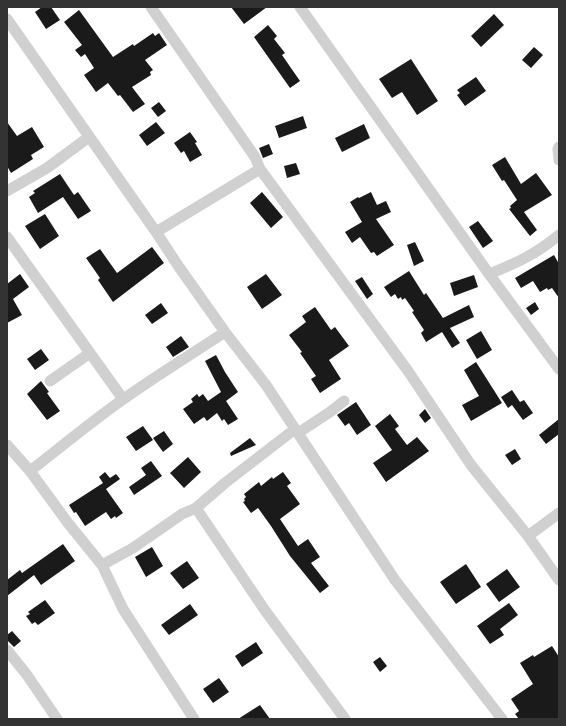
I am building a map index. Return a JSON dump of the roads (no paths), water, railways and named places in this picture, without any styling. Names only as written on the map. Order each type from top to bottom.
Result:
[{"type":"street","points":[[151,7],[255,157],[260,169],[408,371],[471,466],[528,536],[559,580]]},
{"type":"street","points":[[300,7],[489,274],[559,369]]},
{"type":"street","points":[[7,19],[179,267],[225,332],[266,385],[395,580],[502,719]]},
{"type":"street","points":[[7,191],[47,168],[90,137]]},
{"type":"street","points":[[559,147],[559,160]]},
{"type":"street","points":[[156,232],[260,169]]},
{"type":"street","points":[[489,274],[533,255],[559,235]]},
{"type":"street","points":[[7,237],[123,399]]},
{"type":"street","points":[[30,471],[123,399],[225,332]]},
{"type":"street","points":[[50,381],[90,353]]},
{"type":"street","points":[[102,565],[133,548],[182,514],[196,508],[225,483],[297,431],[330,412],[344,401]]},
{"type":"street","points":[[7,445],[30,471],[68,523],[102,565],[123,609],[194,719]]},
{"type":"street","points":[[196,508],[264,608],[345,719]]},
{"type":"street","points":[[528,536],[559,513]]},
{"type":"street","points":[[7,650],[27,675],[57,719]]}]
